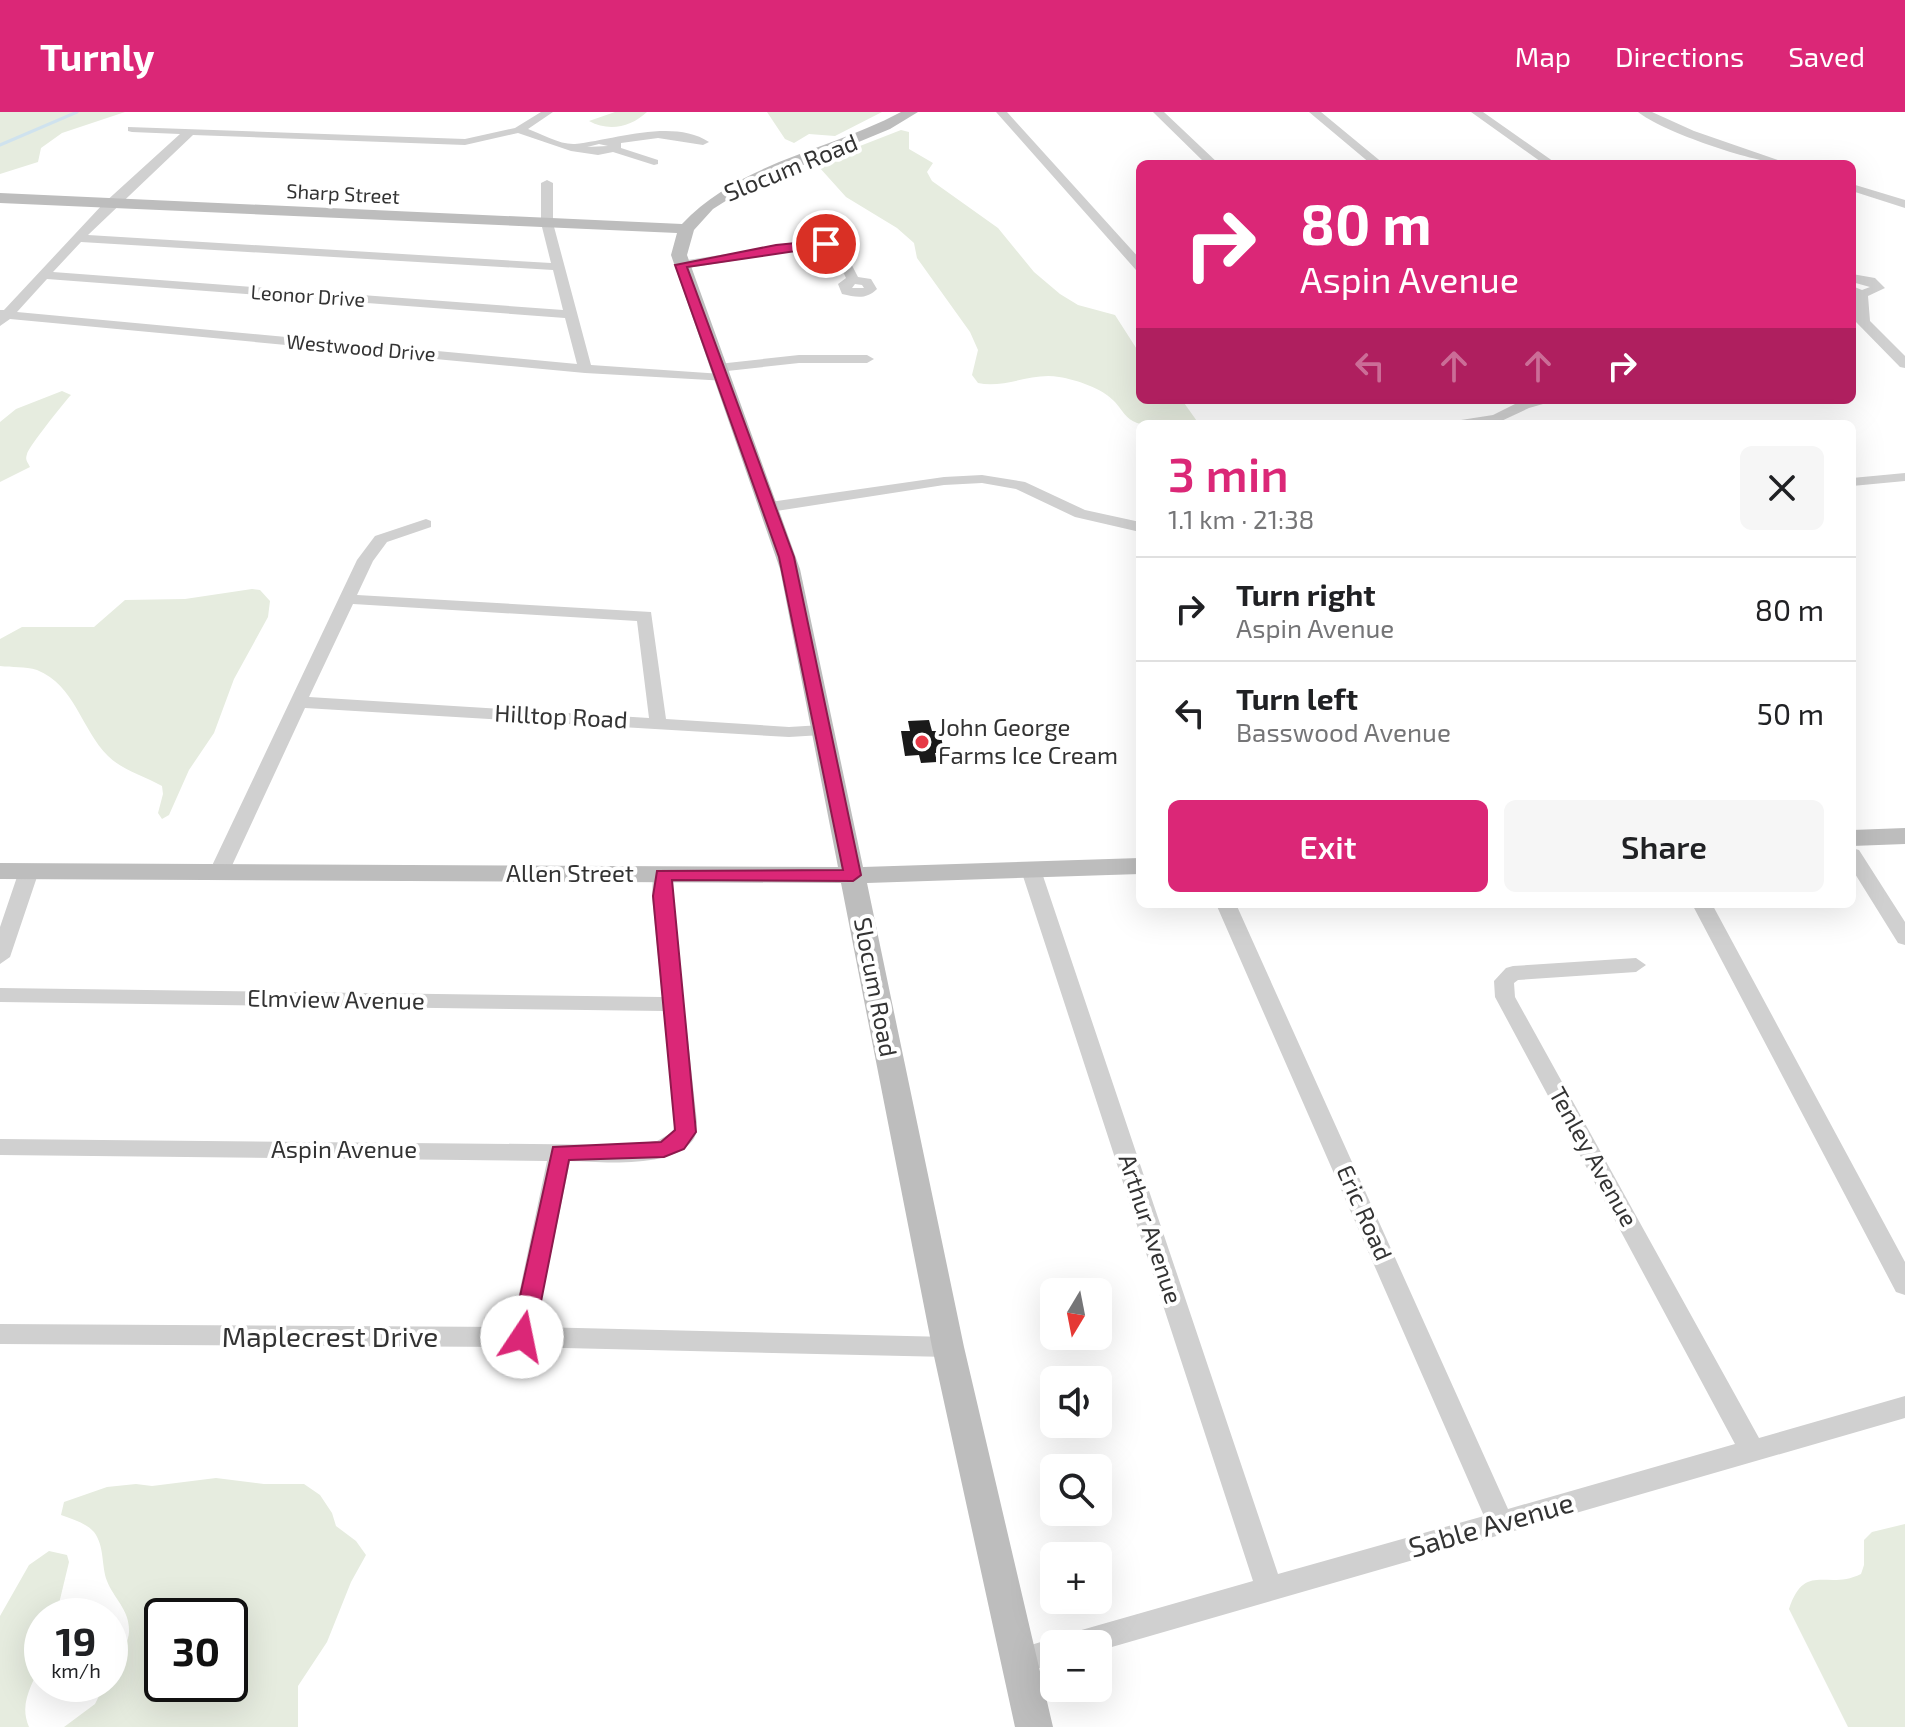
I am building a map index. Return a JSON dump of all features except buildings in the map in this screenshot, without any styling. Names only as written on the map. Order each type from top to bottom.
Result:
[{"type":"main road","name":"Slocum Road","points":[[911,112],[861,138],[737,186],[707,205],[685,229],[679,246],[681,265],[790,569],[948,1347],[1034,1727]]},
{"type":"main road","name":"Sharp Street","points":[[0,198],[685,229]]},
{"type":"main road","points":[[1856,838],[1905,836]]},
{"type":"main road","name":"Allen Street","points":[[0,871],[853,875],[1136,866]]},
{"type":"street","points":[[132,129],[446,142],[480,140],[519,130],[548,112]]},
{"type":"street","points":[[1001,112],[1134,252]]},
{"type":"street","points":[[1158,112],[1209,160]]},
{"type":"street","points":[[1314,112],[1373,160]]},
{"type":"street","points":[[1476,112],[1545,160]]},
{"type":"street","points":[[1643,112],[1690,133],[1771,160]]},
{"type":"street","points":[[519,130],[596,153],[613,145],[653,135],[703,142]]},
{"type":"street","points":[[2,317],[110,203],[189,132]]},
{"type":"street","points":[[613,145],[654,162]]},
{"type":"street","points":[[547,183],[547,223],[585,369]]},
{"type":"street","points":[[1856,188],[1905,204]]},
{"type":"street","points":[[78,238],[558,267]]},
{"type":"street","points":[[681,265],[806,244],[830,244],[839,251],[853,280]]},
{"type":"street","name":"Leonor Drive","points":[[44,275],[572,315]]},
{"type":"street","points":[[1856,279],[1879,286],[1876,291],[1857,292],[1863,322],[1905,364]]},
{"type":"street","name":"Westwood Drive","points":[[2,317],[585,369],[720,373],[799,359],[867,359]]},
{"type":"street","points":[[1490,420],[1497,419],[1519,404]]},
{"type":"street","points":[[1856,482],[1905,477]]},
{"type":"street","points":[[770,507],[944,481],[982,479],[1020,485],[1080,514],[1136,526]]},
{"type":"street","points":[[219,872],[365,560],[381,539],[426,524]]},
{"type":"street","points":[[347,599],[645,616],[658,723]]},
{"type":"street","name":"Hilltop Road","points":[[299,702],[789,732],[822,730]]},
{"type":"street","points":[[1856,860],[1905,938]]},
{"type":"street","name":"Arthur Avenue","points":[[1031,870],[1269,1588]]},
{"type":"street","points":[[0,957],[29,871]]},
{"type":"street","points":[[663,875],[662,896],[673,1004]]},
{"type":"street","name":"Eric Road","points":[[1228,908],[1501,1523]]},
{"type":"street","points":[[1704,908],[1905,1285]]},
{"type":"street","name":"Tenley Avenue","points":[[1636,965],[1513,973],[1504,981],[1505,997],[1752,1450]]},
{"type":"street","name":"Elmview Avenue","points":[[0,995],[673,1004]]},
{"type":"street","name":"Aspin Avenue","points":[[0,1147],[560,1153],[644,1152],[673,1146],[684,1137],[686,1122],[673,1004]]},
{"type":"street","points":[[522,1337],[560,1153]]},
{"type":"street","name":"Maplecrest Drive","points":[[0,1334],[522,1337],[948,1347]]},
{"type":"street","name":"Sable Avenue","points":[[1112,1634],[1905,1407]]},
{"type":"street","points":[[1018,1661],[1040,1655]]},
{"type":"shaded area","points":[[0,112],[125,112],[62,133],[41,148],[38,162],[0,174]]},
{"type":"shaded area","points":[[615,112],[647,112],[620,126],[604,126],[589,121]]},
{"type":"shaded area","points":[[767,112],[882,112],[835,136],[809,134],[794,143],[785,139]]},
{"type":"shaded area","points":[[901,130],[909,132],[909,149],[933,163],[927,172],[932,181],[998,228],[1034,272],[1078,305],[1115,315],[1136,348],[1136,404],[1185,404],[1196,420],[1136,422],[1103,393],[1059,377],[998,384],[978,383],[972,375],[978,350],[970,332],[917,258],[914,243],[897,228],[846,197],[819,167],[824,160]]},
{"type":"shaded area","points":[[62,391],[71,395],[29,450],[26,459],[30,467],[0,482],[0,422],[16,409]]},
{"type":"shaded area","points":[[260,590],[270,601],[268,617],[234,679],[214,733],[189,770],[169,815],[162,819],[158,813],[162,786],[126,769],[108,756],[60,686],[37,670],[0,666],[0,639],[22,627],[94,627],[125,600],[185,599]]},
{"type":"shaded area","points":[[216,1478],[264,1484],[304,1484],[320,1495],[332,1513],[336,1526],[356,1541],[366,1555],[351,1582],[327,1642],[298,1686],[298,1727],[64,1727],[96,1702],[128,1702],[129,1624],[128,1598],[116,1598],[110,1587],[94,1532],[61,1515],[64,1502],[107,1487],[152,1486]]},
{"type":"shaded area","points":[[1905,1524],[1905,1727],[1848,1727],[1789,1609],[1795,1594],[1810,1581],[1838,1580],[1861,1574],[1864,1540],[1872,1532]]},
{"type":"shaded area","points":[[49,1551],[67,1555],[69,1562],[60,1598],[24,1598],[24,1702],[29,1727],[0,1727],[0,1616],[29,1565]]},
{"type":"waterway","points":[[0,145],[77,112]]},
{"type":"place","name":"John George Farms Ice Cream","points":[[922,742]]},
{"type":"route","points":[[522,1337],[560,1153],[664,1149],[677,1143],[686,1132],[662,896],[663,875],[853,875],[786,557],[681,265],[826,244]]}]
